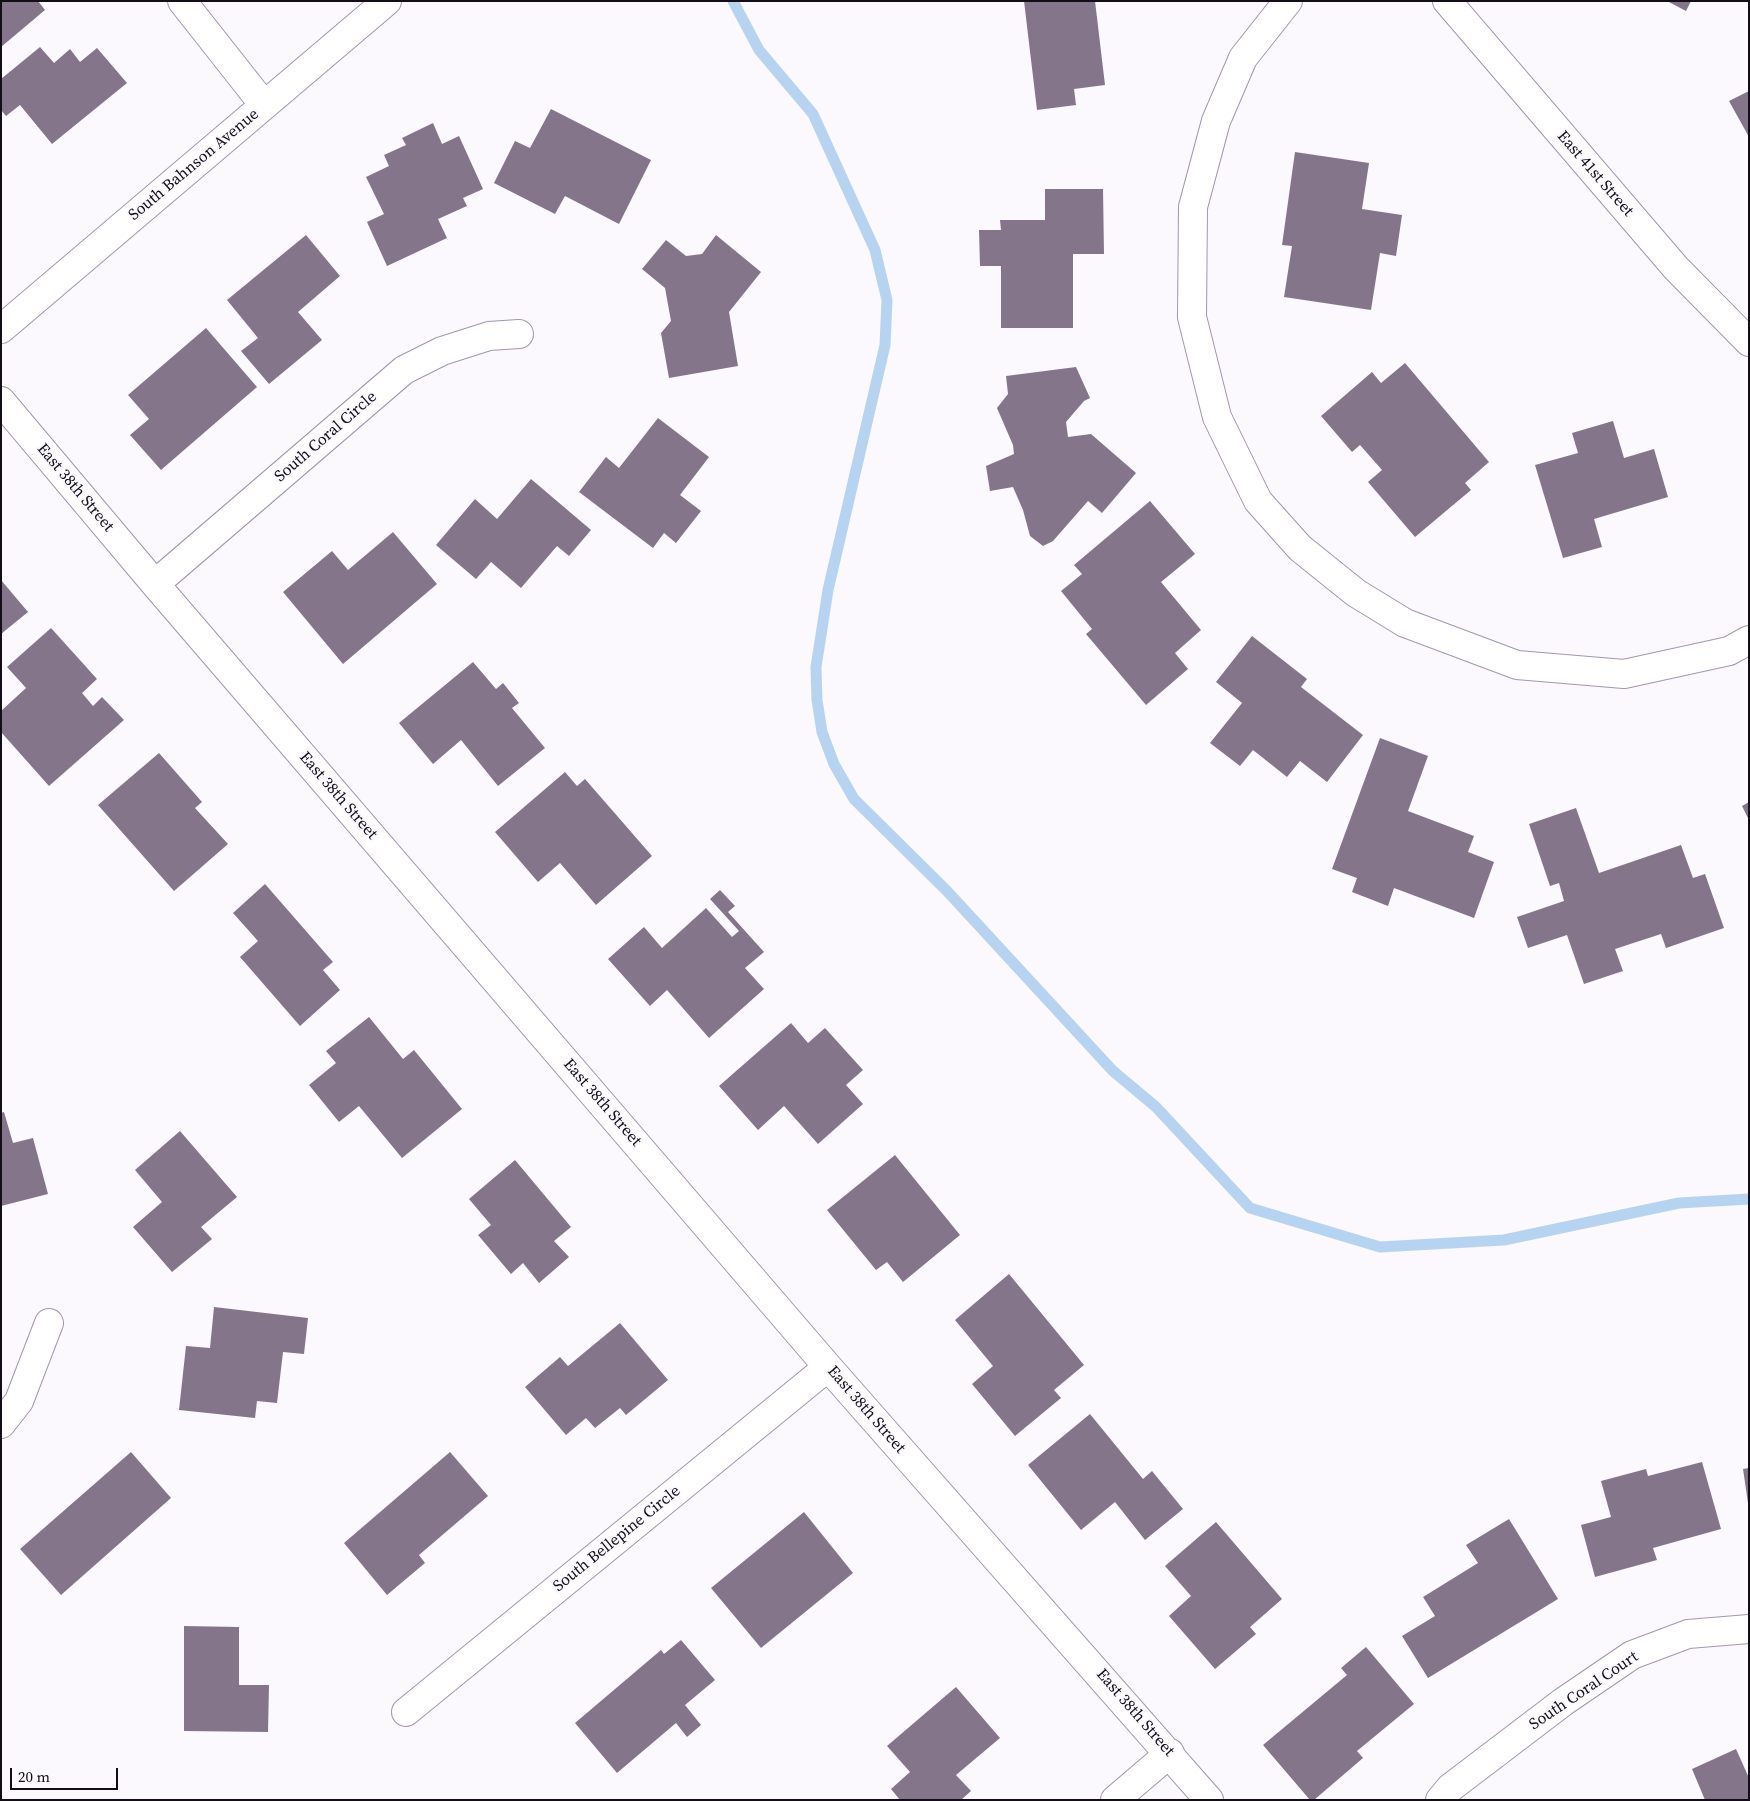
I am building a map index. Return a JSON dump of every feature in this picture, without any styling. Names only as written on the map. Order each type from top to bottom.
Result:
[{"type":"street","points":[[182,1],[264,105]]},
{"type":"street","name":"South Bahnson Avenue","points":[[1,329],[387,1]]},
{"type":"street","points":[[1288,1],[1243,58],[1216,121],[1193,206],[1192,317],[1217,417],[1258,501],[1300,548],[1356,593],[1405,623],[1517,665],[1624,674],[1729,651],[1749,640]]},
{"type":"street","name":"East 41st Street","points":[[1447,1],[1676,268],[1749,342]]},
{"type":"street","name":"South Coral Circle","points":[[155,584],[404,370],[442,351],[489,336],[519,334]]},
{"type":"street","name":"East 38th Street","points":[[1,401],[155,584],[828,1366],[1170,1753],[1209,1800]]},
{"type":"street","points":[[1,1424],[19,1401],[49,1323]]},
{"type":"street","name":"South Bellepine Circle","points":[[406,1712],[828,1366]]},
{"type":"street","name":"South Coral Court","points":[[1440,1800],[1450,1788],[1563,1702],[1632,1655],[1688,1634],[1749,1630]]},
{"type":"street","points":[[1115,1800],[1170,1753]]},
{"type":"building","points":[[1,1],[38,1],[45,10],[1,47]]},
{"type":"building","points":[[1024,1],[1095,1],[1105,85],[1074,89],[1076,105],[1037,110]]},
{"type":"building","points":[[1667,1],[1691,1],[1686,11]]},
{"type":"building","points":[[40,47],[54,63],[70,49],[80,62],[97,48],[127,83],[52,144],[20,105],[6,116],[1,110],[1,79]]},
{"type":"building","points":[[1749,91],[1749,137],[1729,101]]},
{"type":"building","points":[[551,109],[651,160],[619,224],[565,196],[555,214],[494,183],[515,141],[530,148]]},
{"type":"building","points":[[433,123],[442,144],[459,136],[483,189],[463,198],[467,206],[438,219],[447,238],[387,266],[367,222],[384,214],[366,177],[389,166],[384,155],[406,145],[402,138]]},
{"type":"building","points":[[1295,152],[1369,163],[1362,209],[1402,215],[1396,256],[1380,253],[1371,310],[1284,297],[1292,246],[1282,245]]},
{"type":"building","points":[[1045,189],[1103,189],[1104,254],[1073,254],[1073,328],[1001,328],[1001,266],[980,266],[979,230],[1001,230],[1000,220],[1045,220]]},
{"type":"building","points":[[306,235],[340,276],[298,312],[322,340],[269,384],[241,351],[258,338],[227,300]]},
{"type":"building","points":[[716,235],[761,272],[729,312],[738,366],[669,378],[661,333],[671,321],[665,288],[642,269],[666,240],[686,256],[702,254]]},
{"type":"building","points":[[206,328],[257,387],[161,470],[130,435],[149,419],[128,395]]},
{"type":"building","points":[[1405,363],[1489,462],[1465,483],[1471,490],[1415,537],[1368,482],[1382,470],[1360,445],[1352,452],[1321,416],[1372,372],[1381,383]]},
{"type":"building","points":[[1076,367],[1090,398],[1084,401],[1066,422],[1068,437],[1091,434],[1136,473],[1102,513],[1088,501],[1053,541],[1043,546],[1030,536],[1023,510],[1013,487],[990,491],[986,466],[1014,454],[1013,445],[997,408],[1008,394],[1006,376]]},
{"type":"building","points":[[658,418],[709,457],[680,495],[701,511],[676,543],[664,533],[653,548],[579,492],[606,457],[619,468]]},
{"type":"building","points":[[1613,421],[1624,458],[1654,449],[1668,497],[1594,519],[1602,547],[1563,558],[1535,465],[1578,453],[1572,433]]},
{"type":"building","points":[[531,479],[591,530],[569,556],[557,546],[521,588],[491,562],[476,579],[436,545],[475,499],[497,519]]},
{"type":"building","points":[[1150,501],[1195,554],[1161,582],[1201,630],[1175,653],[1188,669],[1146,705],[1086,634],[1092,629],[1061,591],[1082,574],[1074,565]]},
{"type":"building","points":[[393,532],[437,584],[343,664],[283,592],[332,551],[348,570]]},
{"type":"building","points":[[1,580],[28,612],[1,634]]},
{"type":"building","points":[[51,628],[97,679],[82,693],[93,706],[102,697],[124,720],[49,786],[1,732],[1,711],[26,688],[7,667]]},
{"type":"building","points":[[1252,636],[1307,679],[1301,687],[1363,735],[1327,782],[1300,761],[1287,777],[1253,750],[1240,766],[1210,743],[1242,703],[1216,682]]},
{"type":"building","points":[[473,662],[496,689],[503,683],[519,703],[512,708],[545,748],[498,786],[461,740],[433,764],[399,723]]},
{"type":"building","points":[[1380,738],[1428,756],[1408,811],[1474,836],[1468,852],[1494,862],[1474,918],[1394,888],[1388,906],[1352,892],[1357,878],[1332,869]]},
{"type":"building","points":[[159,753],[202,802],[195,808],[228,844],[174,891],[98,805]]},
{"type":"building","points":[[565,772],[577,786],[585,779],[652,856],[596,905],[560,863],[538,882],[495,832]]},
{"type":"building","points":[[1749,802],[1749,820],[1742,806]]},
{"type":"building","points":[[1576,808],[1599,873],[1681,845],[1693,878],[1705,874],[1724,928],[1666,948],[1661,934],[1615,949],[1623,971],[1584,984],[1567,935],[1528,948],[1517,917],[1564,901],[1559,883],[1550,886],[1529,824]]},
{"type":"building","points":[[265,884],[333,962],[323,970],[340,990],[300,1026],[240,957],[258,941],[233,913]]},
{"type":"building","points":[[720,890],[735,906],[728,912],[764,952],[745,968],[764,989],[709,1038],[667,990],[650,1006],[608,959],[644,927],[662,948],[706,908],[732,937],[739,931],[710,899]]},
{"type":"building","points":[[369,1017],[403,1059],[414,1050],[462,1109],[402,1158],[359,1106],[339,1122],[309,1085],[336,1063],[326,1051]]},
{"type":"building","points":[[791,1023],[808,1043],[825,1028],[863,1070],[846,1085],[863,1104],[818,1144],[784,1106],[758,1130],[719,1086]]},
{"type":"building","points":[[4,1112],[13,1143],[33,1138],[48,1194],[1,1206],[1,1113]]},
{"type":"building","points":[[180,1131],[237,1197],[201,1227],[212,1239],[172,1272],[133,1227],[162,1202],[135,1170]]},
{"type":"building","points":[[895,1155],[960,1235],[903,1282],[887,1262],[876,1270],[827,1210]]},
{"type":"building","points":[[515,1160],[571,1227],[554,1241],[569,1257],[539,1283],[523,1263],[511,1274],[478,1235],[491,1225],[469,1199]]},
{"type":"building","points":[[1009,1274],[1084,1365],[1054,1390],[1061,1398],[1015,1436],[972,1384],[993,1366],[955,1320]]},
{"type":"building","points":[[214,1307],[308,1318],[304,1354],[283,1352],[277,1403],[257,1401],[255,1418],[179,1410],[186,1346],[210,1348]]},
{"type":"building","points":[[620,1323],[668,1380],[626,1415],[620,1408],[595,1428],[586,1418],[566,1435],[525,1387],[560,1357],[568,1366]]},
{"type":"building","points":[[1090,1414],[1143,1479],[1152,1471],[1183,1509],[1145,1540],[1115,1502],[1081,1530],[1028,1465]]},
{"type":"building","points":[[131,1452],[171,1498],[61,1595],[20,1549]]},
{"type":"building","points":[[450,1452],[488,1496],[419,1555],[425,1563],[387,1595],[344,1543]]},
{"type":"building","points":[[1702,1462],[1721,1529],[1653,1548],[1657,1560],[1595,1577],[1581,1525],[1611,1517],[1601,1481],[1646,1469],[1648,1476]]},
{"type":"building","points":[[1749,1468],[1749,1503],[1748,1503],[1743,1469]]},
{"type":"building","points":[[804,1512],[853,1573],[761,1648],[711,1588]]},
{"type":"building","points":[[1509,1519],[1558,1599],[1428,1678],[1402,1636],[1435,1616],[1423,1597],[1478,1563],[1466,1545]]},
{"type":"building","points":[[1216,1522],[1282,1599],[1250,1627],[1256,1634],[1215,1669],[1169,1616],[1191,1596],[1165,1566]]},
{"type":"building","points":[[184,1626],[239,1627],[239,1685],[269,1685],[268,1732],[184,1731]]},
{"type":"building","points":[[681,1640],[715,1680],[685,1705],[701,1725],[687,1737],[676,1723],[617,1773],[575,1723],[661,1650],[664,1654]]},
{"type":"building","points":[[1366,1647],[1414,1704],[1357,1751],[1363,1758],[1314,1800],[1310,1800],[1263,1745],[1347,1675],[1341,1668]]},
{"type":"building","points":[[956,1687],[1000,1738],[956,1775],[971,1791],[961,1800],[900,1800],[891,1789],[910,1772],[887,1746]]},
{"type":"building","points":[[1736,1749],[1749,1778],[1749,1800],[1705,1800],[1692,1769]]},
{"type":"waterway","points":[[733,1],[759,50],[813,114],[875,250],[887,300],[885,345],[828,590],[816,667],[817,700],[822,732],[834,764],[854,799],[947,891],[1113,1071],[1156,1107],[1250,1208],[1380,1247],[1504,1240],[1679,1203],[1749,1199]]}]
